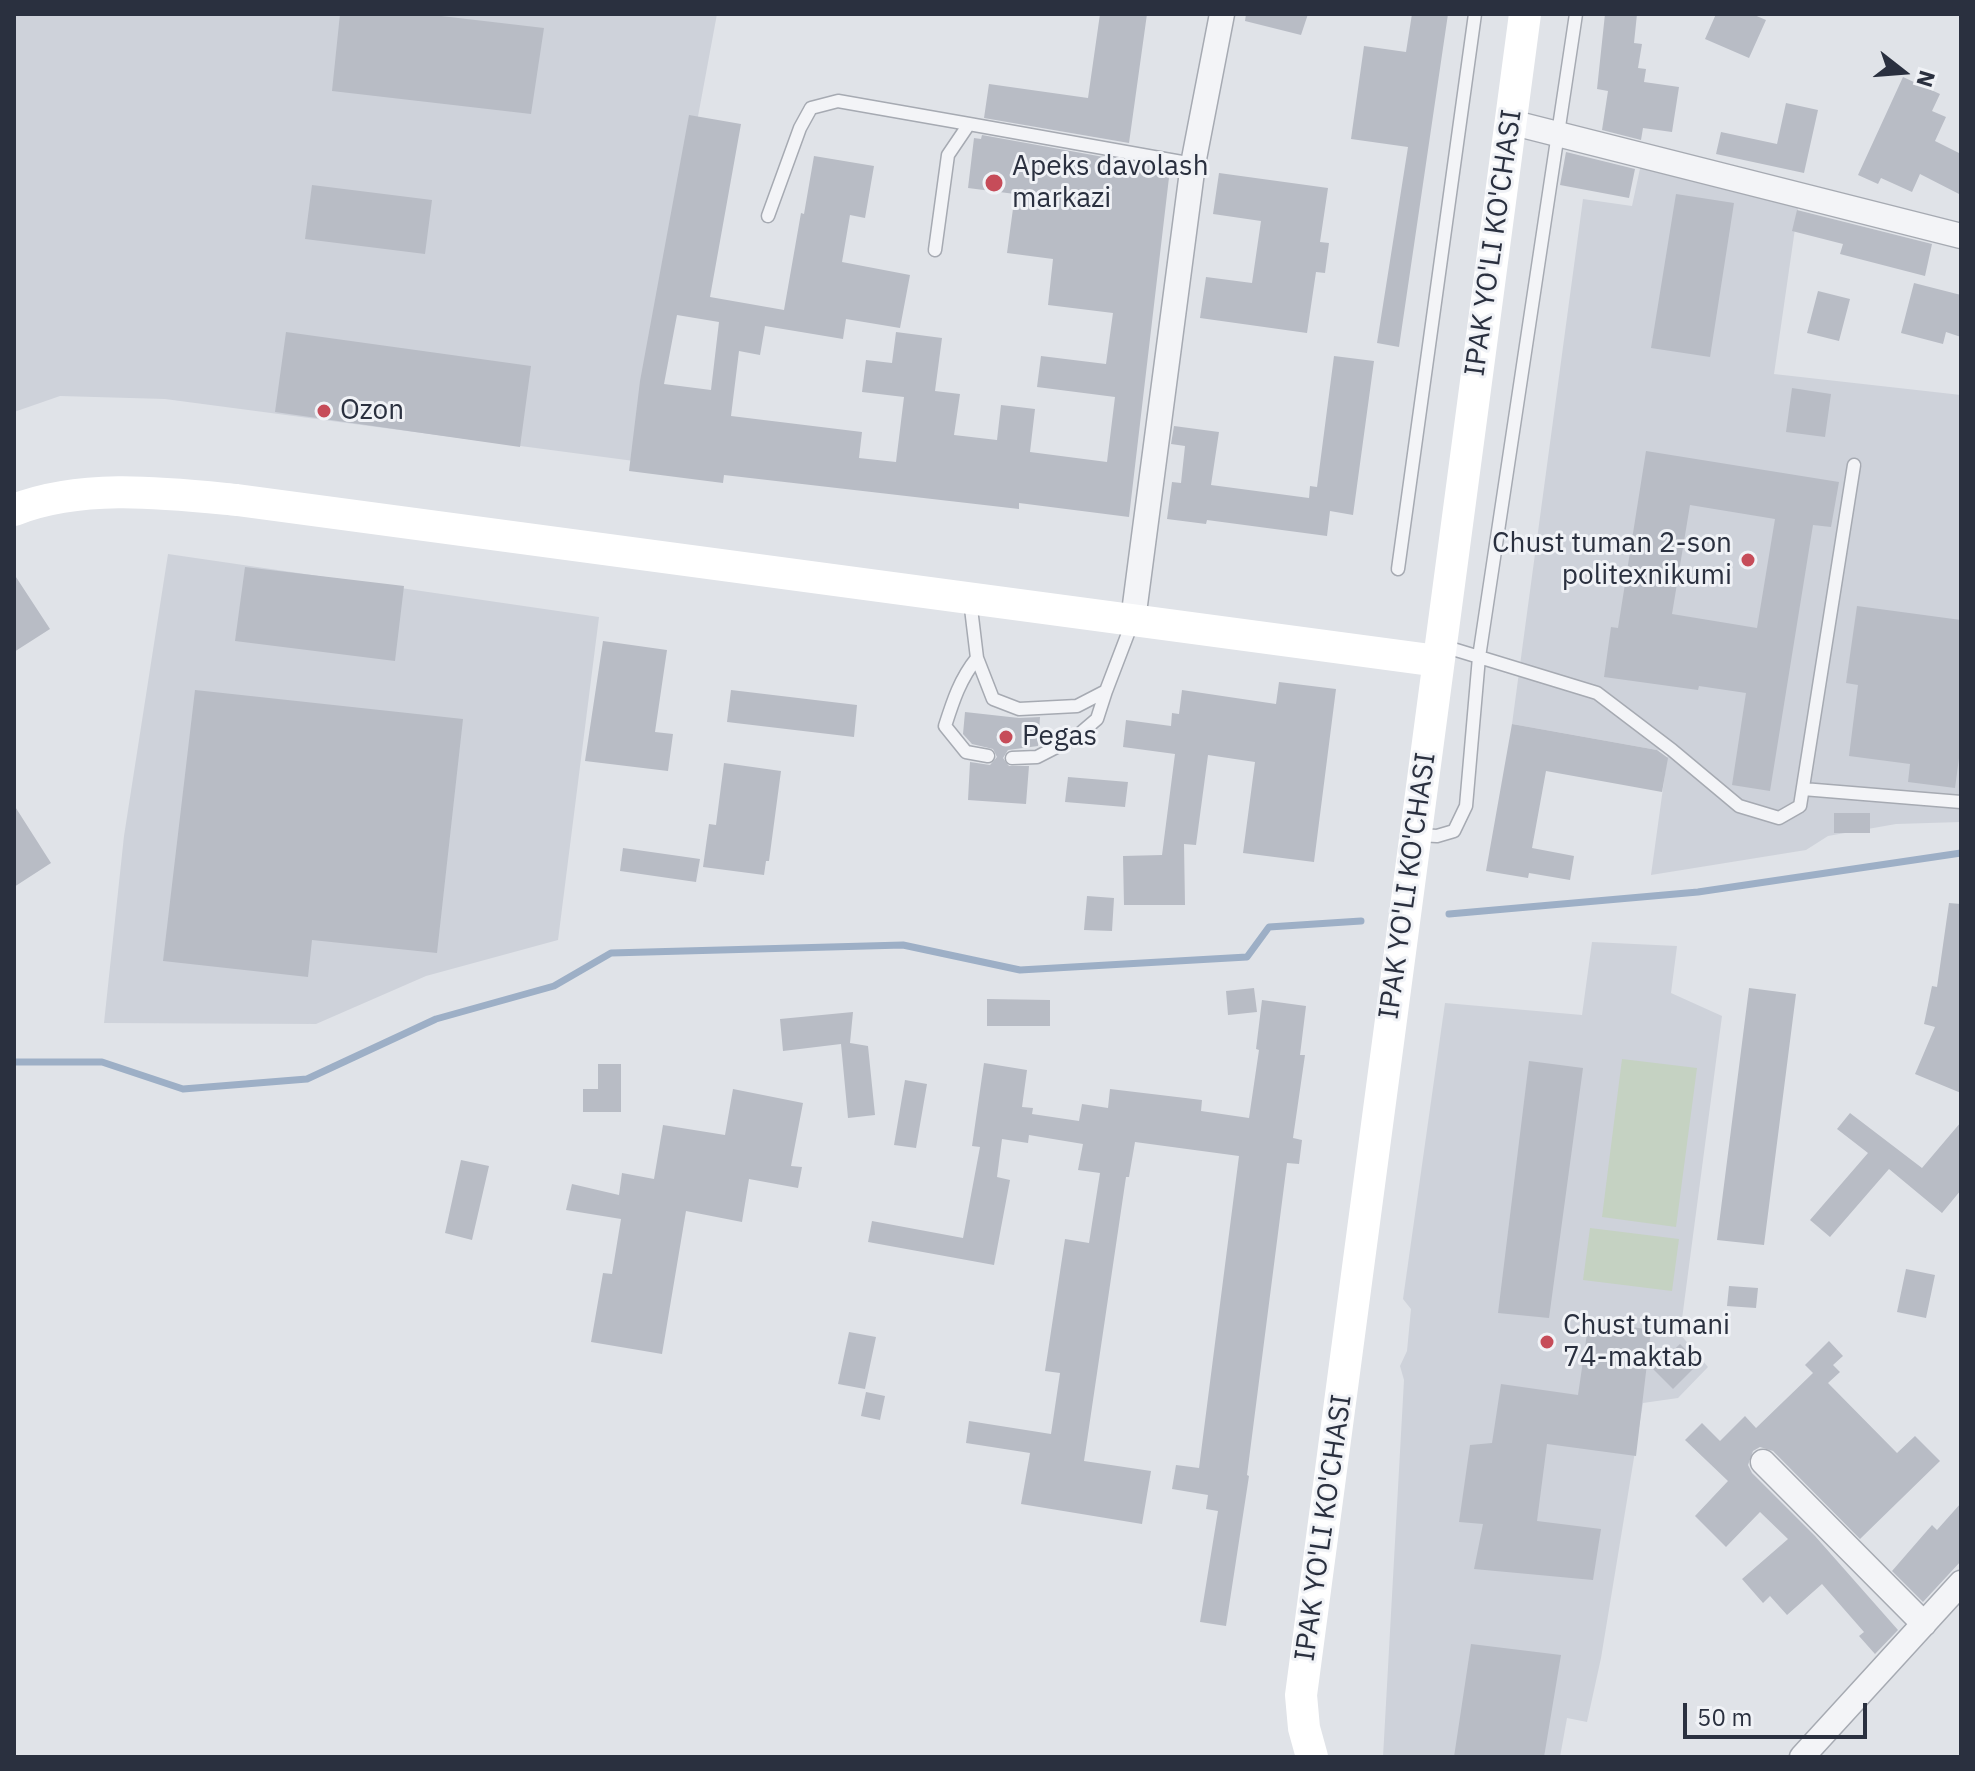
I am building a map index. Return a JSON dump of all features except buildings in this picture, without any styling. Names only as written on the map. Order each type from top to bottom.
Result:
[{"type":"main road","name":"IPAK YO'LI KO'CHASI","points":[[1312,1757],[1304,1728],[1301,1695],[1525,14]]},
{"type":"main road","points":[[14,510],[74,496],[124,491],[180,494],[1133,620],[1439,653]]},
{"type":"street","points":[[1133,620],[1193,164],[1222,14]]},
{"type":"street","points":[[1510,122],[1961,236]]},
{"type":"street","points":[[1763,1462],[1924,1624]]},
{"type":"street","points":[[1802,1757],[1961,1583]]},
{"type":"lane","points":[[1398,569],[1475,14]]},
{"type":"lane","points":[[1415,835],[1437,836],[1454,831],[1466,806],[1479,657],[1576,14]]},
{"type":"lane","points":[[768,216],[800,128],[811,108],[838,101],[1193,164]]},
{"type":"lane","points":[[935,250],[948,155],[969,124]]},
{"type":"lane","points":[[1439,653],[1479,657],[1597,693],[1739,806],[1779,818],[1800,806],[1854,465]]},
{"type":"lane","points":[[970,598],[977,658],[993,699],[1019,709],[1077,706],[1106,691]]},
{"type":"lane","points":[[1012,758],[1037,757],[1076,737],[1097,719],[1133,620]]},
{"type":"lane","points":[[977,658],[966,671],[945,726],[966,752],[988,756]]},
{"type":"lane","points":[[1803,789],[1961,802]]},
{"type":"shaded area","points":[[14,14],[717,14],[634,461],[165,399],[60,396],[14,412]]},
{"type":"shaded area","name":"Chust tuman 2-son politexnikumi","points":[[1641,164],[1798,208],[1774,374],[1961,395],[1961,822],[1896,824],[1828,836],[1806,850],[1651,875],[1668,752],[1512,724],[1583,199],[1632,206]]},
{"type":"shaded area","points":[[168,554],[599,617],[558,940],[426,976],[316,1024],[104,1023],[124,836]]},
{"type":"shaded area","name":"Chust tumani 74-maktab","points":[[1592,942],[1677,946],[1671,993],[1722,1016],[1680,1334],[1708,1367],[1678,1398],[1643,1403],[1601,1658],[1587,1722],[1567,1718],[1560,1757],[1383,1757],[1404,1380],[1400,1366],[1407,1351],[1411,1309],[1403,1299],[1445,1003],[1582,1015]]},
{"type":"green space","points":[[1622,1059],[1697,1068],[1676,1227],[1602,1217]]},
{"type":"green space","points":[[1590,1228],[1679,1239],[1672,1291],[1583,1280]]},
{"type":"waterway","points":[[1449,914],[1698,892],[1961,853]]},
{"type":"waterway","points":[[14,1062],[102,1062],[183,1089],[307,1079],[436,1019],[554,986],[611,953],[903,945],[1020,970],[1247,957],[1269,927],[1361,921]]},
{"type":"place","name":"Apeks davolash markazi","points":[[994,183]]},
{"type":"place","name":"Ozon","points":[[324,411]]},
{"type":"place","name":"Chust tuman 2-son politexnikumi","points":[[1748,560]]},
{"type":"place","name":"Pegas","points":[[1006,737]]},
{"type":"place","name":"Chust tumani 74-maktab","points":[[1547,1342]]}]
